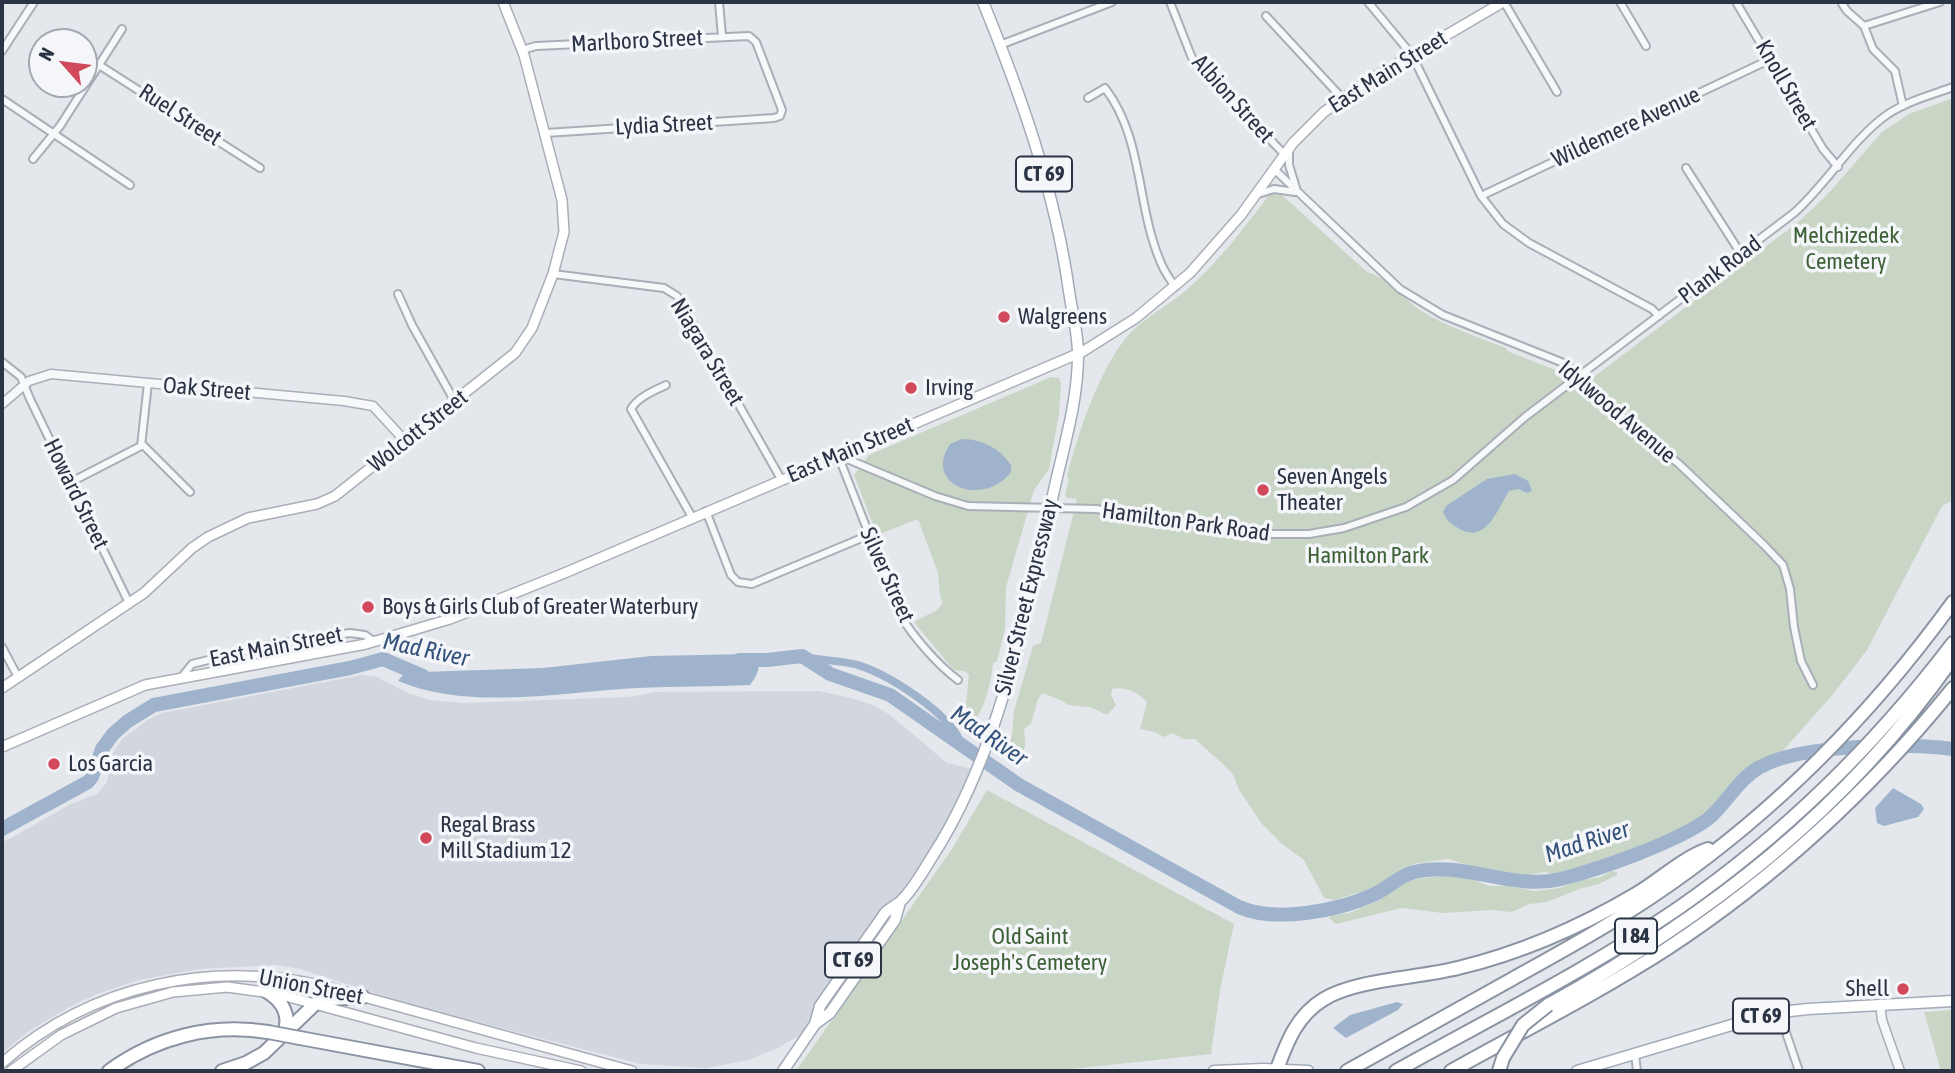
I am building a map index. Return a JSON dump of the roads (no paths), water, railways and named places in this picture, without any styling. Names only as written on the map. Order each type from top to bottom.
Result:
[{"type":"highway","name":"I 84","points":[[1347,1071],[1608,925],[1668,886],[1719,848],[1853,726],[1905,665],[1953,601]]},
{"type":"highway","name":"I 84","points":[[1396,1071],[1600,958],[1678,908],[1765,841],[1849,763],[1887,723],[1953,643]]},
{"type":"highway","points":[[1499,1071],[1503,1058],[1522,1025],[1548,1005],[1651,945],[1725,893],[1801,831],[1871,761],[1906,721],[1953,658]]},
{"type":"highway","points":[[1451,1071],[1622,976],[1706,922],[1813,836],[1891,760],[1953,688]]},
{"type":"highway","points":[[1277,1069],[1297,1024],[1311,1008],[1330,996],[1360,986],[1460,968],[1536,943],[1617,905],[1701,852],[1719,848]]},
{"type":"highway","points":[[266,991],[280,1001],[286,1013],[287,1027],[283,1036]]},
{"type":"highway","points":[[222,1071],[257,1058],[315,1004],[327,1000],[363,997]]},
{"type":"highway","points":[[109,1071],[142,1051],[190,1033],[233,1029],[268,1032],[478,1071]]},
{"type":"main road","name":"Wolcott Street","points":[[2,688],[153,586],[192,548],[208,537],[247,519],[326,501],[406,442],[524,343],[554,274],[563,243],[564,213],[522,50],[503,2]]},
{"type":"main road","name":"CT 69","points":[[983,2],[1039,154],[1063,256],[1078,354]]},
{"type":"main road","name":"East Main Street","points":[[2,747],[134,690],[181,678],[375,642],[473,610],[1078,354],[1136,318],[1175,287],[1216,245],[1287,151],[1315,120],[1342,98],[1504,2]]},
{"type":"main road","name":"Silver Street Expressway","points":[[783,1071],[814,1024],[830,1013],[895,920],[900,902],[950,829],[977,769],[1009,671],[1047,520],[1073,408],[1078,354]]},
{"type":"main road","name":"Union Street","points":[[2,1063],[54,1024],[112,997],[170,981],[233,975],[304,981],[632,1071]]},
{"type":"main road","name":"Union Street","points":[[11,1071],[61,1035],[116,1008],[158,995],[190,989],[227,987],[266,991],[476,1048],[581,1071]]},
{"type":"main road","points":[[112,997],[116,1008]]},
{"type":"main road","name":"CT 69","points":[[1577,1071],[1779,1012],[1953,1001]]},
{"type":"main road","points":[[1214,1071],[1302,1071]]},
{"type":"street","points":[[2,51],[34,2]]},
{"type":"street","points":[[719,2],[722,36]]},
{"type":"street","points":[[1000,46],[1112,2]]},
{"type":"street","name":"Albion Street","points":[[1170,2],[1192,58],[1287,151]]},
{"type":"street","points":[[1368,2],[1412,55],[1481,196],[1503,224],[1516,235],[1652,309],[1659,316]]},
{"type":"street","points":[[1504,2],[1557,92]]},
{"type":"street","points":[[1620,2],[1646,46]]},
{"type":"street","name":"Knoll Street","points":[[1737,2],[1823,149],[1838,167]]},
{"type":"street","points":[[1841,2],[1864,26],[1873,49],[1895,71],[1903,106]]},
{"type":"street","points":[[1864,26],[1941,2]]},
{"type":"street","points":[[1266,16],[1342,98]]},
{"type":"street","points":[[33,159],[55,133],[122,29]]},
{"type":"street","name":"Marlboro Street","points":[[522,50],[751,36],[756,42],[781,107],[781,115]]},
{"type":"street","name":"Wildemere Avenue","points":[[1481,196],[1771,59]]},
{"type":"street","name":"Ruel Street","points":[[99,65],[260,168]]},
{"type":"street","points":[[1088,98],[1105,88],[1128,128],[1161,264],[1175,287]]},
{"type":"street","name":"Plank Road","points":[[1580,376],[1802,206],[1870,129],[1903,106],[1953,88]]},
{"type":"street","points":[[2,99],[130,185]]},
{"type":"street","name":"Lydia Street","points":[[545,133],[774,118],[781,115]]},
{"type":"street","points":[[1255,195],[1273,189],[1297,192],[1287,151]]},
{"type":"street","points":[[1686,167],[1741,254]]},
{"type":"street","name":"Idylwood Avenue","points":[[1273,169],[1400,289],[1443,315],[1566,364],[1629,424],[1678,464],[1783,565],[1790,589],[1801,661],[1813,685]]},
{"type":"street","name":"Niagara Street","points":[[554,274],[664,288],[677,296],[781,479]]},
{"type":"street","points":[[398,294],[455,402]]},
{"type":"street","points":[[2,362],[17,372],[25,383]]},
{"type":"street","name":"Oak Street","points":[[2,404],[25,383],[51,374],[365,403],[379,411],[406,442]]},
{"type":"street","name":"Hamilton Park Road","points":[[838,455],[935,496],[968,506],[1096,509],[1257,533],[1321,533],[1384,516],[1443,486],[1476,461],[1516,424],[1580,376]]},
{"type":"street","name":"Howard Street","points":[[25,383],[30,399],[129,603]]},
{"type":"street","points":[[71,482],[135,451],[142,444],[148,383]]},
{"type":"street","points":[[666,384],[641,399],[631,409],[692,517]]},
{"type":"street","points":[[142,444],[190,492]]},
{"type":"street","name":"Silver Street","points":[[838,455],[904,621],[958,680]]},
{"type":"street","points":[[706,511],[731,575],[738,582],[752,584],[869,535]]},
{"type":"street","name":"East Main Street","points":[[181,678],[192,664],[283,643],[350,633],[365,635],[375,642]]},
{"type":"street","points":[[2,647],[18,677]]},
{"type":"street","points":[[1880,1004],[1882,1020],[1900,1071]]},
{"type":"street","points":[[1779,1012],[1799,1071]]},
{"type":"street","points":[[1635,1054],[1637,1071]]},
{"type":"water","points":[[962,439],[984,443],[996,449],[1011,465],[1011,472],[999,483],[986,489],[972,490],[950,481],[944,471],[943,459],[950,444]]},
{"type":"water","points":[[1515,474],[1528,481],[1532,491],[1509,491],[1495,516],[1483,529],[1468,532],[1445,517],[1443,512],[1446,506],[1487,479]]},
{"type":"water","points":[[651,656],[755,656],[759,667],[750,685],[637,688],[485,697],[426,690],[398,681],[409,667],[421,672],[543,668]]},
{"type":"water","points":[[1893,788],[1921,804],[1924,809],[1918,817],[1884,826],[1877,823],[1875,808]]},
{"type":"water","points":[[1397,1002],[1403,1004],[1398,1010],[1346,1038],[1333,1028],[1350,1015]]},
{"type":"waterway","name":"Mad River","points":[[739,660],[802,656],[830,674],[890,695],[1019,785],[1239,907],[1270,914],[1306,913],[1342,906],[1373,895],[1409,874],[1433,869],[1524,881],[1561,879],[1638,854],[1694,828],[1715,813],[1752,772],[1778,759],[1854,747],[1909,746],[1953,749]]},
{"type":"waterway","points":[[804,657],[858,665],[886,677],[933,709],[946,721],[962,746]]},
{"type":"waterway","name":"Mad River","points":[[2,829],[88,782],[102,749],[113,734],[154,705],[350,668],[383,659],[423,676]]},
{"type":"place","name":"Walgreens","points":[[1004,317]]},
{"type":"place","name":"Irving","points":[[911,388]]},
{"type":"place","name":"Seven Angels Theater","points":[[1263,490]]},
{"type":"place","name":"Boys & Girls Club of Greater Waterbury","points":[[368,607]]},
{"type":"place","name":"Los Garcia","points":[[54,764]]},
{"type":"place","name":"Regal Brass Mill Stadium 12","points":[[426,838]]},
{"type":"place","name":"Shell","points":[[1903,989]]},
{"type":"park label","name":"Melchizedek Cemetery","points":[[1846,249]]},
{"type":"park label","name":"Hamilton Park","points":[[1368,556]]},
{"type":"park label","name":"Old Saint Joseph's Cemetery","points":[[1030,950]]}]
